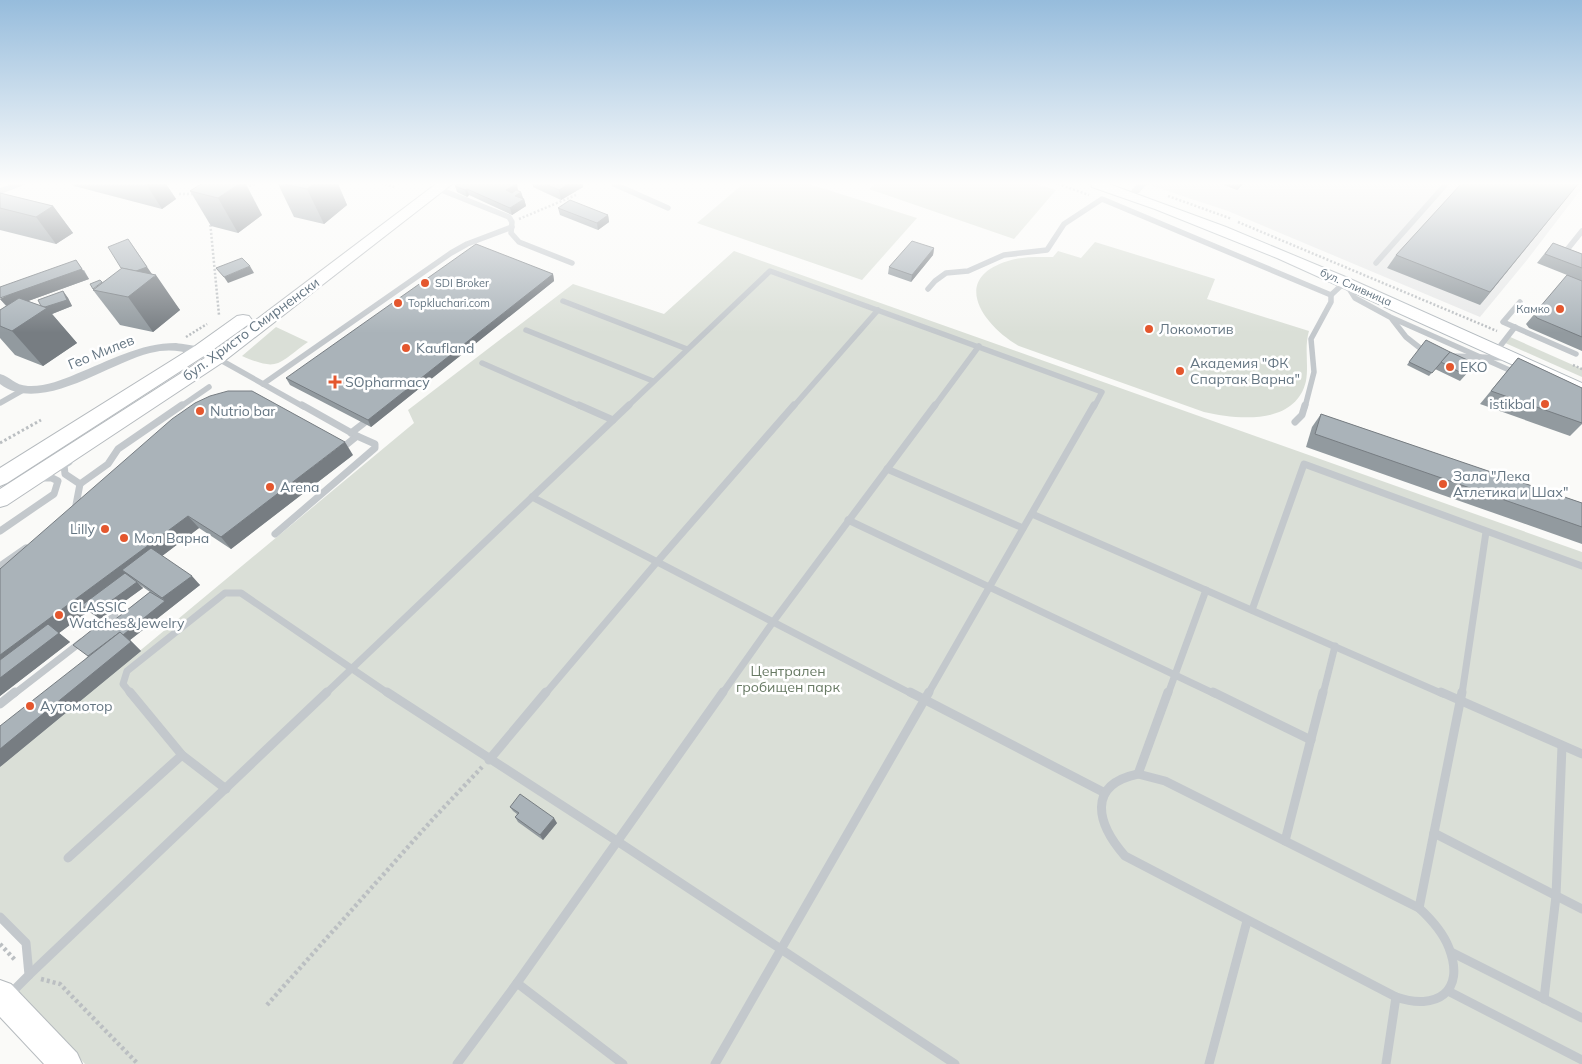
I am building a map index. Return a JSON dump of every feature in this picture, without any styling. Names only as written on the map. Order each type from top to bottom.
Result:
[{"type":"main road","name":"бул. Христо Смирненски","points":[[2,490],[115,423],[373,234]]},
{"type":"main road","name":"бул. Сливница","points":[[1230,234],[1345,282],[1582,390]]},
{"type":"main road","name":"бул. Сливница","points":[[1250,234],[1582,381]]},
{"type":"main road","name":"бул. Христо Смирненски","points":[[2,490],[176,355],[209,354]]},
{"type":"main road","points":[[2,997],[66,1064]]},
{"type":"street","name":"Гео Милев","points":[[0,378],[13,389],[49,388],[128,356],[148,350],[176,355]]},
{"type":"lane","points":[[263,384],[466,244],[494,234]]},
{"type":"lane","points":[[512,234],[519,242],[572,262]]},
{"type":"lane","points":[[928,289],[937,277],[943,273],[975,268],[996,257],[1008,254],[1047,250],[1058,234]]},
{"type":"lane","points":[[1183,234],[1331,295]]},
{"type":"lane","points":[[1376,263],[1402,234]]},
{"type":"lane","points":[[1580,234],[1566,252],[1582,258]]},
{"type":"lane","points":[[428,270],[435,273]]},
{"type":"lane","points":[[2,997],[29,975],[226,789],[770,271],[1102,392],[715,1064]]},
{"type":"lane","points":[[1295,422],[1302,415],[1311,389],[1314,372],[1311,339],[1331,302],[1331,295],[1345,282],[1355,298],[1390,317],[1519,374]]},
{"type":"lane","points":[[400,288],[408,292]]},
{"type":"lane","points":[[563,301],[687,349]]},
{"type":"lane","points":[[1520,302],[1503,322],[1576,354]]},
{"type":"lane","points":[[377,305],[385,308]]},
{"type":"lane","points":[[489,760],[657,562],[878,310]]},
{"type":"lane","points":[[1390,317],[1406,337],[1420,348]]},
{"type":"lane","points":[[1500,345],[1515,327]]},
{"type":"lane","points":[[526,330],[653,382]]},
{"type":"lane","points":[[456,1064],[517,983],[773,622],[979,346]]},
{"type":"lane","points":[[209,354],[375,444],[370,454],[275,534]]},
{"type":"lane","points":[[1446,356],[1512,358]]},
{"type":"lane","points":[[482,363],[613,420]]},
{"type":"lane","points":[[67,518],[74,513],[80,484],[108,464],[118,449],[209,388]]},
{"type":"lane","points":[[0,402],[10,399],[23,390]]},
{"type":"lane","points":[[80,484],[65,474],[64,465],[97,442],[115,423]]},
{"type":"lane","points":[[341,449],[364,423]]},
{"type":"lane","points":[[1252,610],[1304,464],[1582,566]]},
{"type":"lane","points":[[887,469],[1023,528]]},
{"type":"lane","points":[[0,531],[54,494],[59,485],[55,479],[42,478],[2,490]]},
{"type":"lane","points":[[532,497],[1105,793]]},
{"type":"lane","points":[[1032,514],[1582,754]]},
{"type":"lane","points":[[848,520],[1311,740]]},
{"type":"lane","points":[[1419,908],[1461,702],[1486,532]]},
{"type":"lane","points":[[0,566],[30,545]]},
{"type":"lane","points":[[1138,774],[1206,590]]},
{"type":"lane","points":[[226,789],[182,754],[123,684],[127,671],[225,594],[241,593],[351,669],[617,841],[955,1064]]},
{"type":"lane","points":[[92,633],[115,616]]},
{"type":"lane","points":[[0,704],[84,639]]},
{"type":"lane","points":[[1285,841],[1335,646]]},
{"type":"lane","points":[[1544,999],[1556,896],[1562,746]]},
{"type":"lane","points":[[68,858],[182,754]]},
{"type":"lane","points":[[1138,774],[1165,781],[1419,908],[1438,928],[1451,952],[1454,966],[1453,980],[1448,991],[1440,998],[1430,1002],[1413,1002],[1396,997],[1247,922],[1125,856],[1111,842],[1102,823],[1101,807],[1105,793],[1112,784],[1122,777],[1138,774]]},
{"type":"lane","points":[[1434,833],[1582,909]]},
{"type":"lane","points":[[0,917],[26,943],[29,975]]},
{"type":"lane","points":[[1209,1064],[1247,922]]},
{"type":"lane","points":[[1451,952],[1582,1018]]},
{"type":"lane","points":[[517,983],[623,1064]]},
{"type":"lane","points":[[1448,991],[1582,1060]]},
{"type":"lane","points":[[1386,1064],[1396,997]]},
{"type":"path","points":[[211,234],[219,315]]},
{"type":"path","points":[[0,444],[40,420]]},
{"type":"path","points":[[267,1005],[432,820],[489,760]]},
{"type":"path","points":[[0,944],[29,975],[60,984],[138,1064]]},
{"type":"shaded area","points":[[1282,234],[1547,234],[1480,317]]},
{"type":"green space","points":[[728,234],[903,234],[862,280]]},
{"type":"green space","points":[[998,234],[1019,234],[1014,239]]},
{"type":"green space","name":"Локомотив","points":[[1095,242],[1215,279],[1207,299],[1309,331],[1306,381],[1300,395],[1291,406],[1264,416],[1233,417],[1204,412],[1019,346],[994,327],[985,315],[978,303],[976,291],[980,279],[990,269],[1019,258],[1053,257],[1058,251],[1081,258]]},
{"type":"green space","name":"Централен гробищен парк","points":[[734,251],[1582,552],[1582,1064],[85,1064],[13,991],[29,975],[26,943],[0,917],[0,767],[414,423],[408,410],[573,284],[664,314]]},
{"type":"green space","points":[[276,327],[308,342],[277,363],[264,364],[242,356]]},
{"type":"green space","points":[[1508,336],[1582,369],[1582,377],[1503,342]]},
{"type":"building","points":[[1416,234],[1538,234],[1490,292],[1396,255]]},
{"type":"building","points":[[128,239],[147,267],[136,271],[121,268],[108,247]]},
{"type":"building","points":[[912,241],[934,248],[912,275],[889,267]]},
{"type":"building","points":[[1553,243],[1582,254],[1582,268],[1545,254]]},
{"type":"building","name":"Kaufland","points":[[476,244],[553,274],[368,420],[286,378]]},
{"type":"building","points":[[242,258],[250,266],[224,277],[216,268]]},
{"type":"building","points":[[76,260],[82,269],[0,298],[0,287]]},
{"type":"building","points":[[122,268],[156,275],[128,297],[93,290]]},
{"type":"building","name":"Камко","points":[[1567,275],[1582,281],[1582,337],[1537,318],[1534,314]]},
{"type":"building","points":[[100,280],[102,282],[93,289],[90,284]]},
{"type":"building","points":[[63,291],[67,300],[45,307],[41,306],[38,300]]},
{"type":"building","points":[[19,298],[47,308],[12,331],[0,326],[0,310]]},
{"type":"building","points":[[1426,340],[1450,352],[1432,373],[1409,362]]},
{"type":"building","points":[[1450,352],[1476,364],[1465,375],[1441,362]]},
{"type":"building","points":[[1518,358],[1582,388],[1582,423],[1491,391]]},
{"type":"building","name":"Мол Варна","points":[[228,391],[252,391],[345,442],[221,537],[188,516],[0,655],[0,569],[172,419],[195,403]]},
{"type":"building","points":[[1321,414],[1582,503],[1582,527],[1315,434]]},
{"type":"building","points":[[151,548],[192,576],[162,598],[122,570]]},
{"type":"building","points":[[125,573],[137,582],[93,614],[82,605]]},
{"type":"building","points":[[150,592],[165,601],[123,635],[120,632],[88,656],[73,645],[103,621],[108,625]]},
{"type":"building","points":[[48,624],[59,633],[0,678],[0,660]]},
{"type":"building","points":[[120,632],[131,642],[0,749],[0,726]]},
{"type":"building","points":[[520,794],[554,818],[540,835],[515,817],[519,813],[510,807]]},
{"type":"place","name":"SDI Broker","points":[[425,283]]},
{"type":"place","name":"Topkluchari.com","points":[[398,303]]},
{"type":"place","name":"Камко","points":[[1560,309]]},
{"type":"place","name":"Локомотив","points":[[1149,329]]},
{"type":"place","name":"Kaufland","points":[[406,348]]},
{"type":"place","name":"EKO","points":[[1450,367]]},
{"type":"place","name":"Академия \"ФК Спартак Варна\"","points":[[1180,371]]},
{"type":"place","name":"SOpharmacy","points":[[335,382]]},
{"type":"place","name":"istikbal","points":[[1545,404]]},
{"type":"place","name":"Nutrio bar","points":[[200,411]]},
{"type":"place","name":"Зала \"Лека Атлетика и Шах\"","points":[[1443,484]]},
{"type":"place","name":"Arena","points":[[270,487]]},
{"type":"place","name":"Lilly","points":[[105,529]]},
{"type":"place","name":"Мол Варна","points":[[124,538]]},
{"type":"place","name":"CLASSIC Watches&Jewelry","points":[[59,615]]},
{"type":"place","name":"Аутомотор","points":[[30,706]]}]
